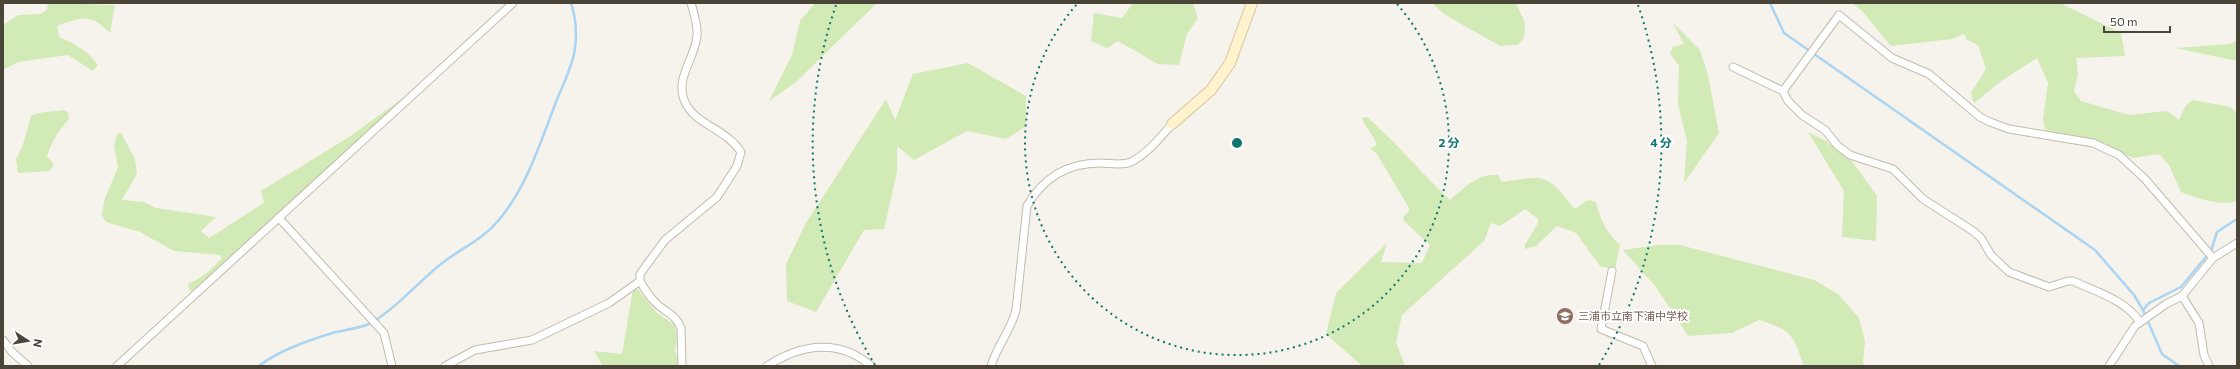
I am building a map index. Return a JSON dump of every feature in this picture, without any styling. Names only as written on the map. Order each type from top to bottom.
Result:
[{"type":"street","points":[[117,366],[513,3]]},
{"type":"street","points":[[682,366],[681,328],[679,322],[653,300],[640,281],[640,274],[665,240],[717,197],[741,156],[741,152],[730,138],[693,114],[685,102],[683,76],[696,45],[697,36],[691,3]]},
{"type":"street","points":[[992,366],[994,357],[1012,325],[1016,310],[1028,206],[1036,191],[1067,168],[1091,163],[1125,164],[1131,162],[1156,142],[1172,124],[1202,98],[1227,69],[1238,46],[1252,3]]},
{"type":"street","points":[[1783,91],[1839,15],[1892,58],[1929,74],[1975,113],[1990,122],[2009,129],[2102,146],[2126,160],[2145,179],[2210,255]]},
{"type":"street","points":[[1733,67],[1783,91],[1788,101],[1802,115],[1825,130],[1843,151],[1867,162],[1893,169],[1923,199],[1973,230],[1981,238],[1991,255],[2010,272],[2049,287],[2068,280],[2122,304],[2133,311],[2140,322]]},
{"type":"street","points":[[279,218],[384,333],[392,366]]},
{"type":"street","points":[[2110,366],[2140,322],[2154,311],[2182,296],[2210,255],[2237,243]]},
{"type":"street","points":[[1612,271],[1601,329],[1643,346],[1652,366]]},
{"type":"street","points":[[446,366],[475,350],[532,340],[609,303],[640,281]]},
{"type":"street","points":[[2182,296],[2199,323],[2204,355],[2209,366]]},
{"type":"street","points":[[3,340],[12,352],[28,366]]},
{"type":"street","points":[[767,366],[794,352],[826,347],[854,352],[871,366]]},
{"type":"green space","points":[[48,3],[115,5],[110,33],[97,22],[86,19],[73,20],[57,26],[59,37],[81,48],[98,65],[93,71],[68,55],[18,62],[3,70],[3,25],[18,15],[40,14],[47,10]]},
{"type":"green space","points":[[815,3],[877,3],[796,82],[769,101],[792,55],[800,21]]},
{"type":"green space","points":[[1133,3],[1193,3],[1198,18],[1187,34],[1179,65],[1158,64],[1118,41],[1107,48],[1091,41],[1094,13],[1122,18]]},
{"type":"green space","points":[[1432,3],[1516,3],[1525,23],[1524,38],[1517,45],[1500,46],[1444,14]]},
{"type":"green space","points":[[1852,3],[2060,3],[2121,33],[2125,56],[2076,58],[2078,75],[2074,91],[2081,101],[2129,115],[2167,111],[2179,120],[2186,105],[2193,100],[2230,107],[2237,113],[2237,200],[2225,203],[2217,202],[2201,199],[2181,192],[2169,165],[2159,154],[2133,158],[2096,140],[2045,130],[2043,119],[2048,83],[2037,58],[2001,81],[1974,103],[1971,93],[1986,69],[1978,45],[1967,40],[1964,34],[1952,39],[1891,46],[1862,11]]},
{"type":"green space","points":[[1673,23],[1700,50],[1708,75],[1719,133],[1684,183],[1687,141],[1678,104],[1679,66],[1670,53],[1673,47],[1684,44]]},
{"type":"green space","points":[[2237,41],[2237,61],[2175,48],[2229,44]]},
{"type":"green space","points":[[968,63],[1026,96],[1026,126],[1006,139],[967,131],[914,160],[897,146],[897,172],[884,229],[864,230],[816,312],[787,301],[786,264],[806,223],[886,99],[895,120],[913,74]]},
{"type":"green space","points":[[403,98],[200,287],[190,291],[188,284],[198,279],[211,269],[222,258],[220,255],[174,251],[140,232],[106,222],[102,216],[104,201],[118,167],[114,146],[117,134],[121,133],[135,159],[137,174],[122,200],[144,202],[156,208],[216,217],[201,231],[209,238],[264,203],[261,191],[349,137]]},
{"type":"green space","points":[[63,110],[68,112],[69,119],[56,136],[51,146],[47,157],[54,164],[50,171],[18,173],[16,159],[22,148],[31,116],[42,112]]},
{"type":"green space","points":[[1367,117],[1389,137],[1450,200],[1478,178],[1498,175],[1502,182],[1528,178],[1544,179],[1558,189],[1575,209],[1586,201],[1591,200],[1596,203],[1605,226],[1620,245],[1615,270],[1600,266],[1576,233],[1557,226],[1536,246],[1525,249],[1525,245],[1538,223],[1538,219],[1525,209],[1500,226],[1491,223],[1484,241],[1402,315],[1396,342],[1405,366],[1362,366],[1326,334],[1336,293],[1387,243],[1381,262],[1422,263],[1430,245],[1404,221],[1403,217],[1410,210],[1377,154],[1370,148],[1377,145],[1362,118]]},
{"type":"green space","points":[[1808,132],[1826,141],[1851,160],[1877,196],[1876,241],[1842,237],[1844,191]]},
{"type":"green space","points":[[1657,245],[1680,245],[1814,280],[1838,294],[1859,318],[1865,341],[1864,366],[1804,366],[1794,340],[1790,335],[1778,327],[1759,320],[1732,333],[1688,336],[1656,287],[1623,250]]},
{"type":"green space","points":[[636,287],[657,313],[675,325],[677,337],[675,351],[681,366],[603,366],[594,351],[622,354],[633,289]]},
{"type":"waterway","points":[[259,366],[286,350],[336,332],[369,324],[379,318],[432,271],[478,239],[498,221],[508,208],[525,179],[570,68],[574,55],[576,36],[576,25],[571,3]]},
{"type":"waterway","points":[[1770,3],[1784,33],[2095,250],[2134,295],[2143,310],[2162,354],[2179,366]]},
{"type":"waterway","points":[[2143,310],[2149,303],[2181,287],[2211,251],[2217,232],[2237,219]]},
{"type":"place","name":"三浦市立南下浦中学校","points":[[1565,316]]}]
